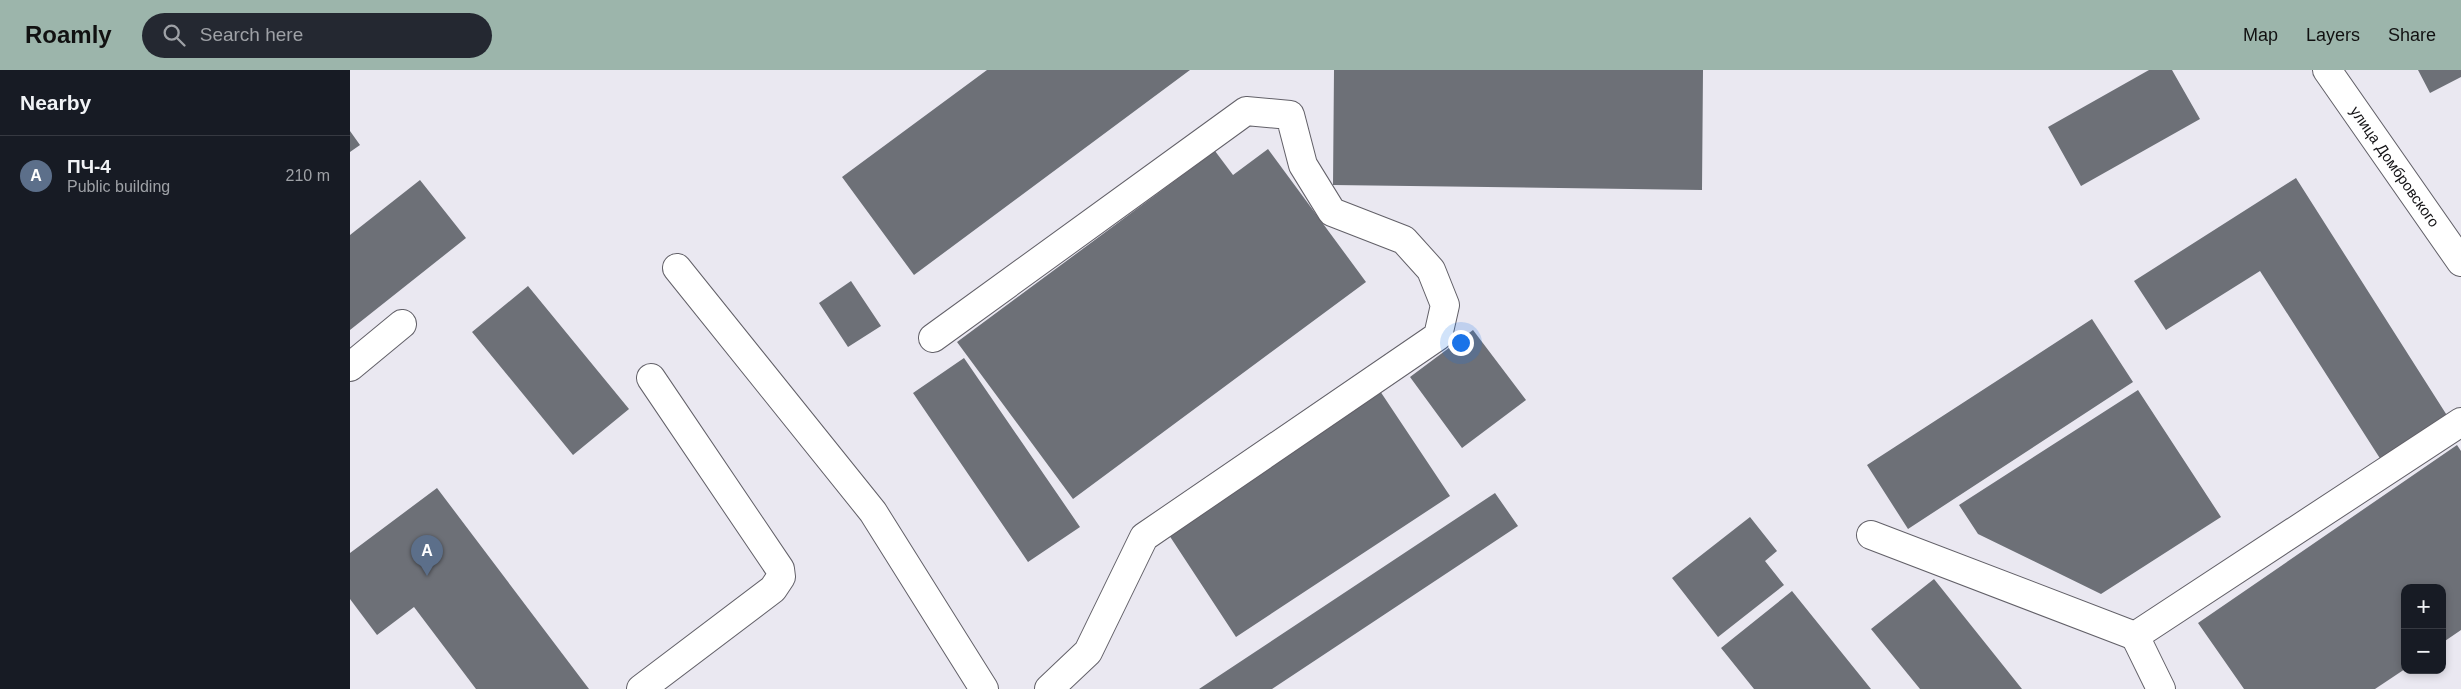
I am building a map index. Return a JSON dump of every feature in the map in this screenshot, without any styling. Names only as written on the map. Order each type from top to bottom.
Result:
[{"type":"street","name":"улица Домбровского","points":[[2328,70],[2461,262]]},
{"type":"street","points":[[933,338],[1246,111],[1290,115],[1303,165],[1332,212],[1404,240],[1431,270],[1445,305],[1438,336],[1144,537],[1088,652],[1049,689]]},
{"type":"street","points":[[677,268],[873,512],[984,689]]},
{"type":"street","points":[[350,367],[402,324]]},
{"type":"street","points":[[641,689],[773,589],[781,578],[780,569],[651,378]]},
{"type":"street","points":[[2135,636],[2461,422]]},
{"type":"street","points":[[1871,535],[2135,636],[2161,689]]},
{"type":"building","points":[[987,70],[1190,70],[914,275],[842,177]]},
{"type":"building","points":[[1334,70],[1703,70],[1702,190],[1333,185]]},
{"type":"building","points":[[2149,70],[2172,70],[2200,119],[2081,186],[2048,127]]},
{"type":"building","points":[[2418,70],[2461,70],[2461,77],[2430,93]]},
{"type":"building","points":[[350,131],[360,145],[350,152]]},
{"type":"building","points":[[1268,149],[1366,282],[1073,499],[957,342],[1215,151],[1233,175]]},
{"type":"building","points":[[2296,178],[2448,417],[2381,460],[2260,271],[2166,330],[2134,281]]},
{"type":"building","points":[[420,180],[466,238],[350,330],[350,235]]},
{"type":"building","points":[[851,281],[881,326],[848,347],[819,303]]},
{"type":"building","points":[[528,286],[629,409],[573,455],[472,332]]},
{"type":"building","points":[[2092,319],[2133,382],[1908,529],[1867,465]]},
{"type":"building","points":[[1473,330],[1526,400],[1462,448],[1410,377]]},
{"type":"building","points":[[964,358],[1080,527],[1028,562],[913,393]]},
{"type":"building","points":[[2138,390],[2221,517],[2101,594],[1978,534],[1959,505]]},
{"type":"building","points":[[1380,391],[1450,496],[1236,637],[1167,532]]},
{"type":"building","points":[[2457,445],[2461,451],[2461,630],[2446,640],[2446,584],[2401,584],[2401,672],[2375,689],[2244,689],[2198,623]]},
{"type":"building","points":[[437,488],[589,689],[476,689],[414,607],[377,635],[350,599],[350,553]]},
{"type":"building","points":[[1495,493],[1518,526],[1272,689],[1199,689]]},
{"type":"building","points":[[1750,517],[1777,551],[1765,561],[1784,585],[1718,637],[1672,578]]},
{"type":"building","points":[[1934,579],[2022,689],[1920,689],[1871,629]]},
{"type":"building","points":[[1792,591],[1871,689],[1754,689],[1721,648]]},
{"type":"place","name":"ПЧ-4","points":[[427,576]]}]
